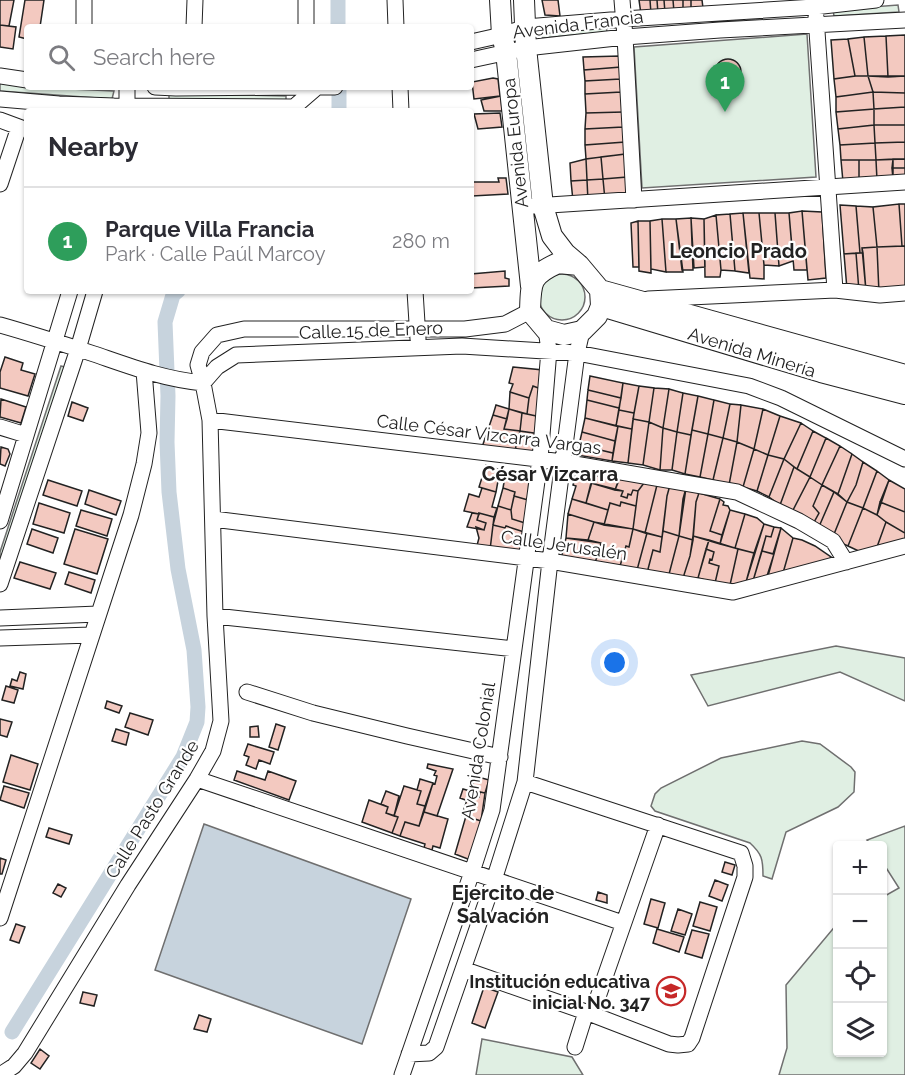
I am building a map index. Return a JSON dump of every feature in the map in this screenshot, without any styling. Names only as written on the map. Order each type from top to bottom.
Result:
[{"type":"main road","name":"Avenida Europa","points":[[500,0],[531,286]]},
{"type":"main road","name":"Avenida Europa","points":[[524,0],[526,48],[543,206],[552,236],[564,253],[579,265]]},
{"type":"main road","points":[[558,263],[579,265],[600,298],[597,316],[582,331],[564,335],[546,330],[530,311],[531,286],[541,271],[558,263]]},
{"type":"main road","name":"Avenida Minería","points":[[600,298],[637,300],[905,375]]},
{"type":"main road","name":"Avenida Minería","points":[[600,298],[821,372],[905,394]]},
{"type":"street","points":[[84,0],[84,24]]},
{"type":"street","points":[[194,24],[195,0]]},
{"type":"street","points":[[306,0],[306,24]]},
{"type":"street","points":[[395,0],[396,24]]},
{"type":"street","points":[[622,0],[634,200]]},
{"type":"street","name":"Avenida Francia","points":[[474,59],[504,44],[526,27],[623,19],[719,6],[876,0]]},
{"type":"street","points":[[814,3],[835,290]]},
{"type":"street","points":[[719,6],[720,30]]},
{"type":"street","name":"Avenida Francia","points":[[474,42],[526,48],[720,30],[905,20]]},
{"type":"street","points":[[0,76],[24,80]]},
{"type":"street","points":[[126,90],[126,108]]},
{"type":"street","points":[[153,90],[150,108],[294,107],[307,93]]},
{"type":"street","points":[[239,90],[307,93]]},
{"type":"street","points":[[400,90],[401,108]]},
{"type":"street","points":[[0,99],[112,108]]},
{"type":"street","points":[[0,120],[23,129],[0,184]]},
{"type":"street","points":[[522,207],[905,182]]},
{"type":"street","points":[[637,300],[835,290],[880,295],[905,293]]},
{"type":"street","points":[[0,520],[69,294]]},
{"type":"street","points":[[0,584],[94,294]]},
{"type":"street","points":[[415,294],[419,348]]},
{"type":"street","name":"Calle 15 de Enero","points":[[203,383],[198,365],[202,352],[217,335],[244,329],[465,329],[505,324],[530,311]]},
{"type":"street","points":[[0,325],[150,373],[203,383]]},
{"type":"street","name":"Avenida Colonial","points":[[402,1075],[492,810],[540,459],[549,350],[546,330]]},
{"type":"street","points":[[409,1054],[429,1053],[436,1047],[494,880],[525,782],[550,561],[582,331]]},
{"type":"street","name":"Calle 15 de Enero","points":[[203,383],[217,367],[236,355],[462,346],[578,353],[749,386],[781,398],[905,459]]},
{"type":"street","points":[[0,918],[131,515],[149,433],[150,373]]},
{"type":"street","name":"Calle Pasto Grande","points":[[0,1075],[14,1066],[25,1053],[213,751],[221,721],[215,616],[210,420],[203,383]]},
{"type":"street","name":"Calle César Vizcarra Vargas","points":[[210,420],[563,462],[737,492],[799,521],[833,541],[846,562]]},
{"type":"street","points":[[0,427],[26,435]]},
{"type":"street","name":"Calle Jerusalén","points":[[213,519],[550,561],[734,592],[905,546]]},
{"type":"street","points":[[0,618],[98,614]]},
{"type":"street","points":[[215,616],[514,649]]},
{"type":"street","points":[[0,638],[91,635]]},
{"type":"street","points":[[247,692],[313,713],[500,757]]},
{"type":"street","points":[[507,707],[533,711]]},
{"type":"street","points":[[197,779],[623,923]]},
{"type":"street","points":[[463,969],[669,1044],[688,1044],[692,1038],[745,876],[746,866],[741,853],[525,782]]},
{"type":"street","points":[[575,1047],[658,825]]},
{"type":"green space","points":[[898,5],[899,12],[834,16],[833,10]]},
{"type":"green space","points":[[606,26],[607,32],[542,38],[542,32]]},
{"type":"green space","points":[[807,34],[816,177],[642,188],[634,47]]},
{"type":"green space","points":[[0,83],[24,87],[24,90],[114,91],[112,99],[0,91]]},
{"type":"green space","points":[[169,93],[286,96],[286,104],[169,102]]},
{"type":"green space","points":[[562,274],[578,281],[585,297],[578,313],[562,320],[546,313],[539,297],[546,281]]},
{"type":"green space","points":[[61,366],[65,367],[0,569],[0,552]]},
{"type":"green space","points":[[836,646],[905,658],[905,701],[840,672],[708,706],[691,675]]},
{"type":"green space","points":[[802,741],[820,744],[851,767],[855,772],[854,792],[838,807],[786,832],[772,879],[763,876],[761,857],[750,843],[655,811],[651,806],[655,794],[661,788],[721,758]]},
{"type":"green space","points":[[905,826],[905,1075],[779,1075],[787,1048],[786,985],[833,929],[833,1057],[887,1057],[887,895],[899,888],[887,869],[887,841],[867,840]]},
{"type":"green space","points":[[482,1039],[572,1057],[583,1075],[476,1075]]},
{"type":"shaded area","points":[[204,824],[411,899],[362,1044],[155,970]]},
{"type":"building","points":[[0,0],[14,0],[9,26],[0,25]]},
{"type":"building","points":[[25,0],[44,0],[40,24],[24,24],[24,38],[19,37]]},
{"type":"building","points":[[542,0],[558,0],[560,16],[545,15]]},
{"type":"building","points":[[639,0],[650,0],[651,14],[641,14]]},
{"type":"building","points":[[650,0],[657,0],[658,14],[651,14]]},
{"type":"building","points":[[657,0],[664,0],[665,13],[658,14]]},
{"type":"building","points":[[664,0],[673,0],[674,12],[665,13]]},
{"type":"building","points":[[673,0],[683,0],[683,11],[674,12]]},
{"type":"building","points":[[683,0],[691,0],[691,9],[683,11]]},
{"type":"building","points":[[691,0],[702,0],[703,8],[691,9]]},
{"type":"building","points":[[0,25],[16,27],[13,49],[0,47]]},
{"type":"building","points":[[905,35],[905,76],[888,77],[886,36]]},
{"type":"building","points":[[886,36],[888,77],[868,76],[864,37]]},
{"type":"building","points":[[864,37],[868,76],[855,76],[848,39]]},
{"type":"building","points":[[848,39],[855,76],[834,79],[831,40]]},
{"type":"building","points":[[620,56],[621,67],[584,70],[583,57]]},
{"type":"building","points":[[728,59],[737,63],[741,72],[737,81],[728,85],[719,81],[715,72],[719,63]]},
{"type":"building","points":[[621,67],[620,79],[585,81],[584,70]]},
{"type":"building","points":[[868,76],[873,92],[836,97],[834,79]]},
{"type":"building","points":[[868,76],[905,76],[905,93],[873,92]]},
{"type":"building","points":[[498,79],[500,96],[474,99],[474,82]]},
{"type":"building","points":[[620,79],[621,92],[585,94],[585,81]]},
{"type":"building","points":[[621,92],[623,112],[586,113],[585,94]]},
{"type":"building","points":[[873,92],[905,93],[905,107],[874,109]]},
{"type":"building","points":[[873,92],[874,109],[836,112],[836,97]]},
{"type":"building","points":[[501,96],[502,111],[484,111],[481,100]]},
{"type":"building","points":[[905,107],[905,125],[874,125],[874,109]]},
{"type":"building","points":[[874,109],[874,125],[838,129],[836,112]]},
{"type":"building","points":[[623,112],[623,127],[585,129],[586,113]]},
{"type":"building","points":[[500,113],[502,127],[478,129],[474,114]]},
{"type":"building","points":[[874,125],[905,125],[905,142],[875,143]]},
{"type":"building","points":[[874,125],[875,143],[840,145],[838,129]]},
{"type":"building","points":[[623,127],[625,142],[585,145],[585,129]]},
{"type":"building","points":[[625,142],[625,154],[586,159],[585,145]]},
{"type":"building","points":[[905,142],[905,159],[876,160],[875,143]]},
{"type":"building","points":[[875,143],[876,160],[841,160],[840,145]]},
{"type":"building","points":[[625,154],[627,177],[603,179],[601,157]]},
{"type":"building","points":[[601,157],[603,179],[587,180],[586,159]]},
{"type":"building","points":[[586,159],[587,180],[571,181],[570,163]]},
{"type":"building","points":[[893,159],[905,159],[905,168],[892,168]]},
{"type":"building","points":[[893,159],[893,179],[877,180],[876,160]]},
{"type":"building","points":[[841,160],[859,160],[859,181],[843,182]]},
{"type":"building","points":[[859,160],[876,160],[877,180],[859,181]]},
{"type":"building","points":[[892,168],[905,168],[905,179],[893,179]]},
{"type":"building","points":[[627,177],[627,198],[605,200],[603,179]]},
{"type":"building","points":[[498,178],[506,178],[508,194],[474,196],[474,182],[499,182]]},
{"type":"building","points":[[603,179],[605,200],[588,201],[587,180]]},
{"type":"building","points":[[587,180],[588,201],[573,201],[571,181]]},
{"type":"building","points":[[899,204],[905,204],[905,246],[902,246]]},
{"type":"building","points":[[899,204],[902,246],[877,247],[873,207]]},
{"type":"building","points":[[840,205],[856,206],[860,253],[844,254]]},
{"type":"building","points":[[856,206],[873,207],[877,247],[862,248],[863,253],[860,253]]},
{"type":"building","points":[[802,211],[822,212],[826,278],[808,280]]},
{"type":"building","points":[[802,211],[807,270],[794,270],[789,213]]},
{"type":"building","points":[[743,213],[759,213],[764,279],[750,278]]},
{"type":"building","points":[[743,213],[749,273],[735,271],[730,214]]},
{"type":"building","points":[[759,213],[775,213],[779,266],[764,265]]},
{"type":"building","points":[[775,213],[789,213],[793,261],[779,266]]},
{"type":"building","points":[[730,214],[735,271],[721,270],[716,215]]},
{"type":"building","points":[[716,215],[720,277],[705,277],[704,219]]},
{"type":"building","points":[[691,218],[704,219],[705,267],[694,268]]},
{"type":"building","points":[[691,218],[693,270],[682,270],[676,219]]},
{"type":"building","points":[[662,219],[676,219],[683,272],[666,272]]},
{"type":"building","points":[[662,219],[666,272],[651,269],[650,221]]},
{"type":"building","points":[[638,221],[650,221],[651,273],[639,271]]},
{"type":"building","points":[[638,221],[639,267],[633,267],[631,223]]},
{"type":"building","points":[[905,246],[905,290],[879,293],[877,247]]},
{"type":"building","points":[[877,247],[879,293],[866,291],[862,248]]},
{"type":"building","points":[[856,253],[863,253],[866,291],[859,291]]},
{"type":"building","points":[[856,253],[859,291],[847,289],[844,254]]},
{"type":"building","points":[[505,271],[505,278],[509,279],[509,286],[474,288],[474,274]]},
{"type":"building","points":[[5,357],[23,363],[21,370],[35,374],[28,396],[0,388],[0,372]]},
{"type":"building","points":[[513,367],[543,370],[541,389],[533,386],[529,398],[510,392],[513,384],[509,383]]},
{"type":"building","points":[[590,376],[623,383],[621,398],[588,390]]},
{"type":"building","points":[[623,383],[639,386],[634,413],[619,410]]},
{"type":"building","points":[[533,386],[541,389],[541,417],[527,414]]},
{"type":"building","points":[[639,386],[654,388],[649,422],[633,419]]},
{"type":"building","points":[[654,388],[669,389],[663,428],[649,422]]},
{"type":"building","points":[[669,389],[683,393],[677,432],[663,428]]},
{"type":"building","points":[[588,390],[621,398],[619,408],[587,400]]},
{"type":"building","points":[[510,392],[529,398],[527,414],[509,409]]},
{"type":"building","points":[[683,393],[698,396],[691,435],[677,432]]},
{"type":"building","points":[[698,396],[714,400],[708,434],[692,430]]},
{"type":"building","points":[[1,399],[26,407],[21,423],[0,417]]},
{"type":"building","points":[[587,400],[619,408],[616,426],[585,418]]},
{"type":"building","points":[[714,400],[730,404],[723,438],[708,434]]},
{"type":"building","points":[[72,402],[88,408],[83,421],[68,416]]},
{"type":"building","points":[[730,404],[741,405],[737,442],[723,438]]},
{"type":"building","points":[[496,405],[509,409],[507,419],[493,415]]},
{"type":"building","points":[[741,405],[763,409],[754,449],[737,442]]},
{"type":"building","points":[[509,409],[522,413],[520,431],[504,429]]},
{"type":"building","points":[[763,409],[780,416],[768,455],[754,449]]},
{"type":"building","points":[[619,410],[634,413],[632,429],[616,426]]},
{"type":"building","points":[[522,413],[541,417],[540,434],[520,431]]},
{"type":"building","points":[[493,415],[507,419],[504,429],[520,431],[514,454],[481,450]]},
{"type":"building","points":[[780,416],[801,423],[784,459],[768,455]]},
{"type":"building","points":[[585,418],[618,426],[615,441],[582,432]]},
{"type":"building","points":[[633,419],[649,422],[643,465],[628,463]]},
{"type":"building","points":[[649,422],[663,428],[660,470],[643,465]]},
{"type":"building","points":[[801,423],[813,431],[797,469],[784,459]]},
{"type":"building","points":[[618,426],[632,429],[628,463],[612,461]]},
{"type":"building","points":[[663,428],[677,432],[672,470],[660,470]]},
{"type":"building","points":[[692,430],[708,434],[700,477],[685,474]]},
{"type":"building","points":[[520,431],[540,434],[539,456],[514,454]]},
{"type":"building","points":[[813,431],[826,438],[810,477],[797,469]]},
{"type":"building","points":[[582,432],[615,441],[613,453],[579,445]]},
{"type":"building","points":[[677,432],[691,435],[685,474],[672,470]]},
{"type":"building","points":[[708,434],[723,438],[713,480],[700,477]]},
{"type":"building","points":[[723,438],[737,442],[729,485],[713,480]]},
{"type":"building","points":[[826,438],[840,446],[822,485],[810,477]]},
{"type":"building","points":[[737,442],[754,449],[743,487],[729,485]]},
{"type":"building","points":[[579,445],[613,453],[612,461],[577,455]]},
{"type":"building","points":[[840,446],[852,454],[838,494],[822,485]]},
{"type":"building","points":[[1,447],[8,449],[10,454],[5,466],[0,464]]},
{"type":"building","points":[[754,449],[768,455],[757,491],[743,487]]},
{"type":"building","points":[[852,454],[863,462],[856,485],[847,502],[838,494]]},
{"type":"building","points":[[768,455],[784,459],[769,497],[757,491]]},
{"type":"building","points":[[784,459],[794,467],[780,505],[769,497]]},
{"type":"building","points":[[863,462],[877,471],[863,508],[847,502],[856,485]]},
{"type":"building","points":[[486,465],[500,470],[496,492],[479,487]]},
{"type":"building","points":[[794,467],[810,477],[791,514],[780,505]]},
{"type":"building","points":[[506,471],[529,476],[528,500],[514,496],[515,492],[503,488]]},
{"type":"building","points":[[877,471],[889,480],[877,515],[863,508]]},
{"type":"building","points":[[576,474],[594,475],[586,503],[572,499],[576,486],[573,485]]},
{"type":"building","points":[[594,475],[619,480],[615,490],[591,483]]},
{"type":"building","points":[[620,476],[644,483],[638,491],[633,490],[631,495],[628,494],[627,498],[621,496],[623,491],[615,490]]},
{"type":"building","points":[[810,477],[822,485],[813,506],[819,513],[813,524],[791,514]]},
{"type":"building","points":[[48,480],[82,491],[77,506],[43,495]]},
{"type":"building","points":[[889,480],[905,489],[905,512],[880,502]]},
{"type":"building","points":[[591,483],[623,491],[621,496],[627,498],[633,490],[638,491],[636,506],[621,502],[620,506],[610,503],[608,510],[586,503]]},
{"type":"building","points":[[644,483],[657,485],[645,533],[633,529],[638,491]]},
{"type":"building","points":[[657,485],[670,485],[662,537],[645,533]]},
{"type":"building","points":[[670,485],[686,488],[679,536],[663,531]]},
{"type":"building","points":[[822,485],[834,492],[818,529],[813,524],[819,513],[813,506]]},
{"type":"building","points":[[482,488],[496,492],[492,507],[497,508],[494,517],[464,511],[469,494],[479,497]]},
{"type":"building","points":[[503,488],[515,492],[511,510],[498,506]]},
{"type":"building","points":[[686,488],[699,493],[696,502],[693,540],[679,536]]},
{"type":"building","points":[[89,490],[121,501],[116,515],[85,504]]},
{"type":"building","points":[[834,492],[847,502],[832,539],[818,529]]},
{"type":"building","points":[[699,493],[720,499],[710,531],[722,535],[720,544],[693,536]]},
{"type":"building","points":[[514,496],[528,500],[525,523],[512,519]]},
{"type":"building","points":[[572,499],[608,510],[604,525],[568,514]]},
{"type":"building","points":[[720,499],[724,502],[723,505],[728,506],[730,510],[722,535],[710,531]]},
{"type":"building","points":[[621,502],[636,506],[633,529],[604,525],[610,503],[620,506]]},
{"type":"building","points":[[847,502],[863,508],[848,546],[832,539]]},
{"type":"building","points":[[880,502],[905,512],[905,533],[877,515]]},
{"type":"building","points":[[39,503],[70,513],[64,533],[33,524]]},
{"type":"building","points":[[498,506],[511,510],[512,519],[525,523],[524,532],[506,526],[505,528],[493,525]]},
{"type":"building","points":[[863,508],[886,522],[877,547],[865,554],[848,546]]},
{"type":"building","points":[[81,510],[112,519],[107,536],[76,526]]},
{"type":"building","points":[[730,510],[745,514],[735,548],[720,544]]},
{"type":"building","points":[[472,513],[479,514],[477,520],[486,523],[484,530],[467,527]]},
{"type":"building","points":[[479,513],[494,517],[490,550],[476,549],[479,538],[476,527],[484,530],[486,523],[477,520]]},
{"type":"building","points":[[568,514],[594,522],[588,540],[566,538]]},
{"type":"building","points":[[745,514],[757,518],[764,524],[754,553],[735,548]]},
{"type":"building","points":[[594,522],[633,529],[629,547],[626,546],[620,566],[595,563],[601,543],[588,540]]},
{"type":"building","points":[[886,522],[905,533],[905,544],[877,547]]},
{"type":"building","points":[[764,524],[774,527],[771,537],[766,536],[753,581],[746,582]]},
{"type":"building","points":[[493,525],[505,528],[506,526],[524,532],[526,554],[490,550]]},
{"type":"building","points":[[774,527],[781,528],[773,554],[762,551],[766,536],[771,537]]},
{"type":"building","points":[[781,528],[793,538],[783,573],[768,576]]},
{"type":"building","points":[[32,529],[58,538],[53,553],[27,544]]},
{"type":"building","points":[[75,529],[108,539],[97,574],[64,564]]},
{"type":"building","points":[[633,529],[647,533],[637,570],[620,566],[626,546],[629,547]]},
{"type":"building","points":[[663,531],[679,536],[668,578],[647,573],[653,550],[660,552]]},
{"type":"building","points":[[647,533],[662,537],[660,552],[653,550],[647,573],[637,570]]},
{"type":"building","points":[[679,536],[693,540],[690,556],[683,578],[668,578]]},
{"type":"building","points":[[693,536],[709,540],[698,578],[683,578],[690,556]]},
{"type":"building","points":[[566,538],[601,543],[595,563],[561,559]]},
{"type":"building","points":[[793,538],[815,546],[831,557],[827,562],[783,573]]},
{"type":"building","points":[[709,540],[738,549],[730,585],[715,583],[719,566],[709,563],[714,552],[706,549]]},
{"type":"building","points":[[706,549],[714,552],[709,563],[719,566],[715,583],[698,578]]},
{"type":"building","points":[[738,549],[754,553],[746,582],[730,585]]},
{"type":"building","points":[[762,551],[774,554],[767,576],[753,581]]},
{"type":"building","points":[[20,562],[56,573],[50,589],[14,578]]},
{"type":"building","points":[[69,572],[95,580],[91,593],[65,584]]},
{"type":"building","points":[[20,672],[26,674],[23,689],[10,686],[12,679],[17,681]]},
{"type":"building","points":[[6,686],[18,690],[14,703],[2,700]]},
{"type":"building","points":[[107,701],[122,706],[119,713],[105,708]]},
{"type":"building","points":[[130,713],[153,720],[148,735],[125,727]]},
{"type":"building","points":[[0,719],[12,722],[7,737],[0,735]]},
{"type":"building","points":[[276,724],[285,727],[278,750],[269,747]]},
{"type":"building","points":[[258,726],[259,737],[250,737],[250,727]]},
{"type":"building","points":[[116,729],[129,733],[126,745],[112,741]]},
{"type":"building","points":[[248,744],[274,752],[270,764],[259,760],[256,769],[246,765],[249,757],[244,755]]},
{"type":"building","points":[[11,755],[38,764],[30,790],[3,782]]},
{"type":"building","points":[[428,764],[453,769],[437,816],[424,812],[437,776],[434,775],[436,771],[427,768]]},
{"type":"building","points":[[237,771],[265,780],[268,771],[296,781],[289,800],[234,780]]},
{"type":"building","points":[[471,775],[489,780],[485,793],[480,792],[479,797],[474,795],[471,802],[460,798],[463,789],[470,791],[474,781],[470,779]]},
{"type":"building","points":[[420,779],[433,783],[425,806],[417,804],[421,791],[417,790]]},
{"type":"building","points":[[4,786],[29,793],[24,808],[0,800]]},
{"type":"building","points":[[404,786],[421,791],[417,804],[425,806],[419,826],[405,822],[400,836],[392,833],[398,817],[394,816]]},
{"type":"building","points":[[386,791],[399,796],[394,816],[386,813],[388,807],[381,804]]},
{"type":"building","points":[[480,792],[485,793],[481,821],[462,815],[467,800],[471,802],[474,795],[479,797]]},
{"type":"building","points":[[369,800],[388,807],[386,813],[398,817],[392,833],[362,822]]},
{"type":"building","points":[[424,812],[448,819],[440,848],[433,846],[432,850],[424,848],[425,844],[400,836],[405,822],[419,826]]},
{"type":"building","points":[[466,816],[481,821],[473,861],[455,854]]},
{"type":"building","points":[[49,828],[72,835],[69,844],[46,837]]},
{"type":"building","points":[[0,858],[6,860],[2,874],[0,874]]},
{"type":"building","points":[[725,862],[735,865],[732,875],[722,872]]},
{"type":"building","points":[[715,880],[728,885],[722,901],[709,896]]},
{"type":"building","points":[[58,884],[66,888],[61,897],[53,893]]},
{"type":"building","points":[[598,892],[607,895],[607,903],[596,900]]},
{"type":"building","points":[[651,899],[665,903],[658,928],[644,924]]},
{"type":"building","points":[[700,902],[717,907],[710,931],[693,926]]},
{"type":"building","points":[[678,909],[692,914],[685,935],[671,931]]},
{"type":"building","points":[[16,924],[25,927],[19,943],[10,940]]},
{"type":"building","points":[[657,929],[684,937],[679,952],[653,943]]},
{"type":"building","points":[[692,930],[709,934],[702,958],[685,953]]},
{"type":"building","points":[[484,987],[498,992],[485,1028],[472,1023]]},
{"type":"building","points":[[83,992],[97,995],[94,1006],[80,1003]]},
{"type":"building","points":[[199,1015],[211,1019],[207,1032],[194,1029]]},
{"type":"building","points":[[40,1049],[49,1056],[40,1069],[31,1063]]},
{"type":"waterway","points":[[338,0],[338,24]]},
{"type":"waterway","points":[[339,90],[339,108]]},
{"type":"waterway","points":[[12,1032],[183,757],[197,722],[194,650],[178,569],[169,492],[165,322],[174,294]]},
{"type":"place","name":"Parque Villa Francia","points":[[725,112]]},
{"type":"place","name":"Institución educativa inicial No. 347","points":[[671,991]]},
{"type":"district","name":"Leoncio Prado","points":[[738,251]]},
{"type":"district","name":"César Vizcarra","points":[[550,474]]},
{"type":"district","name":"Ejercito de Salvación","points":[[503,904]]}]
